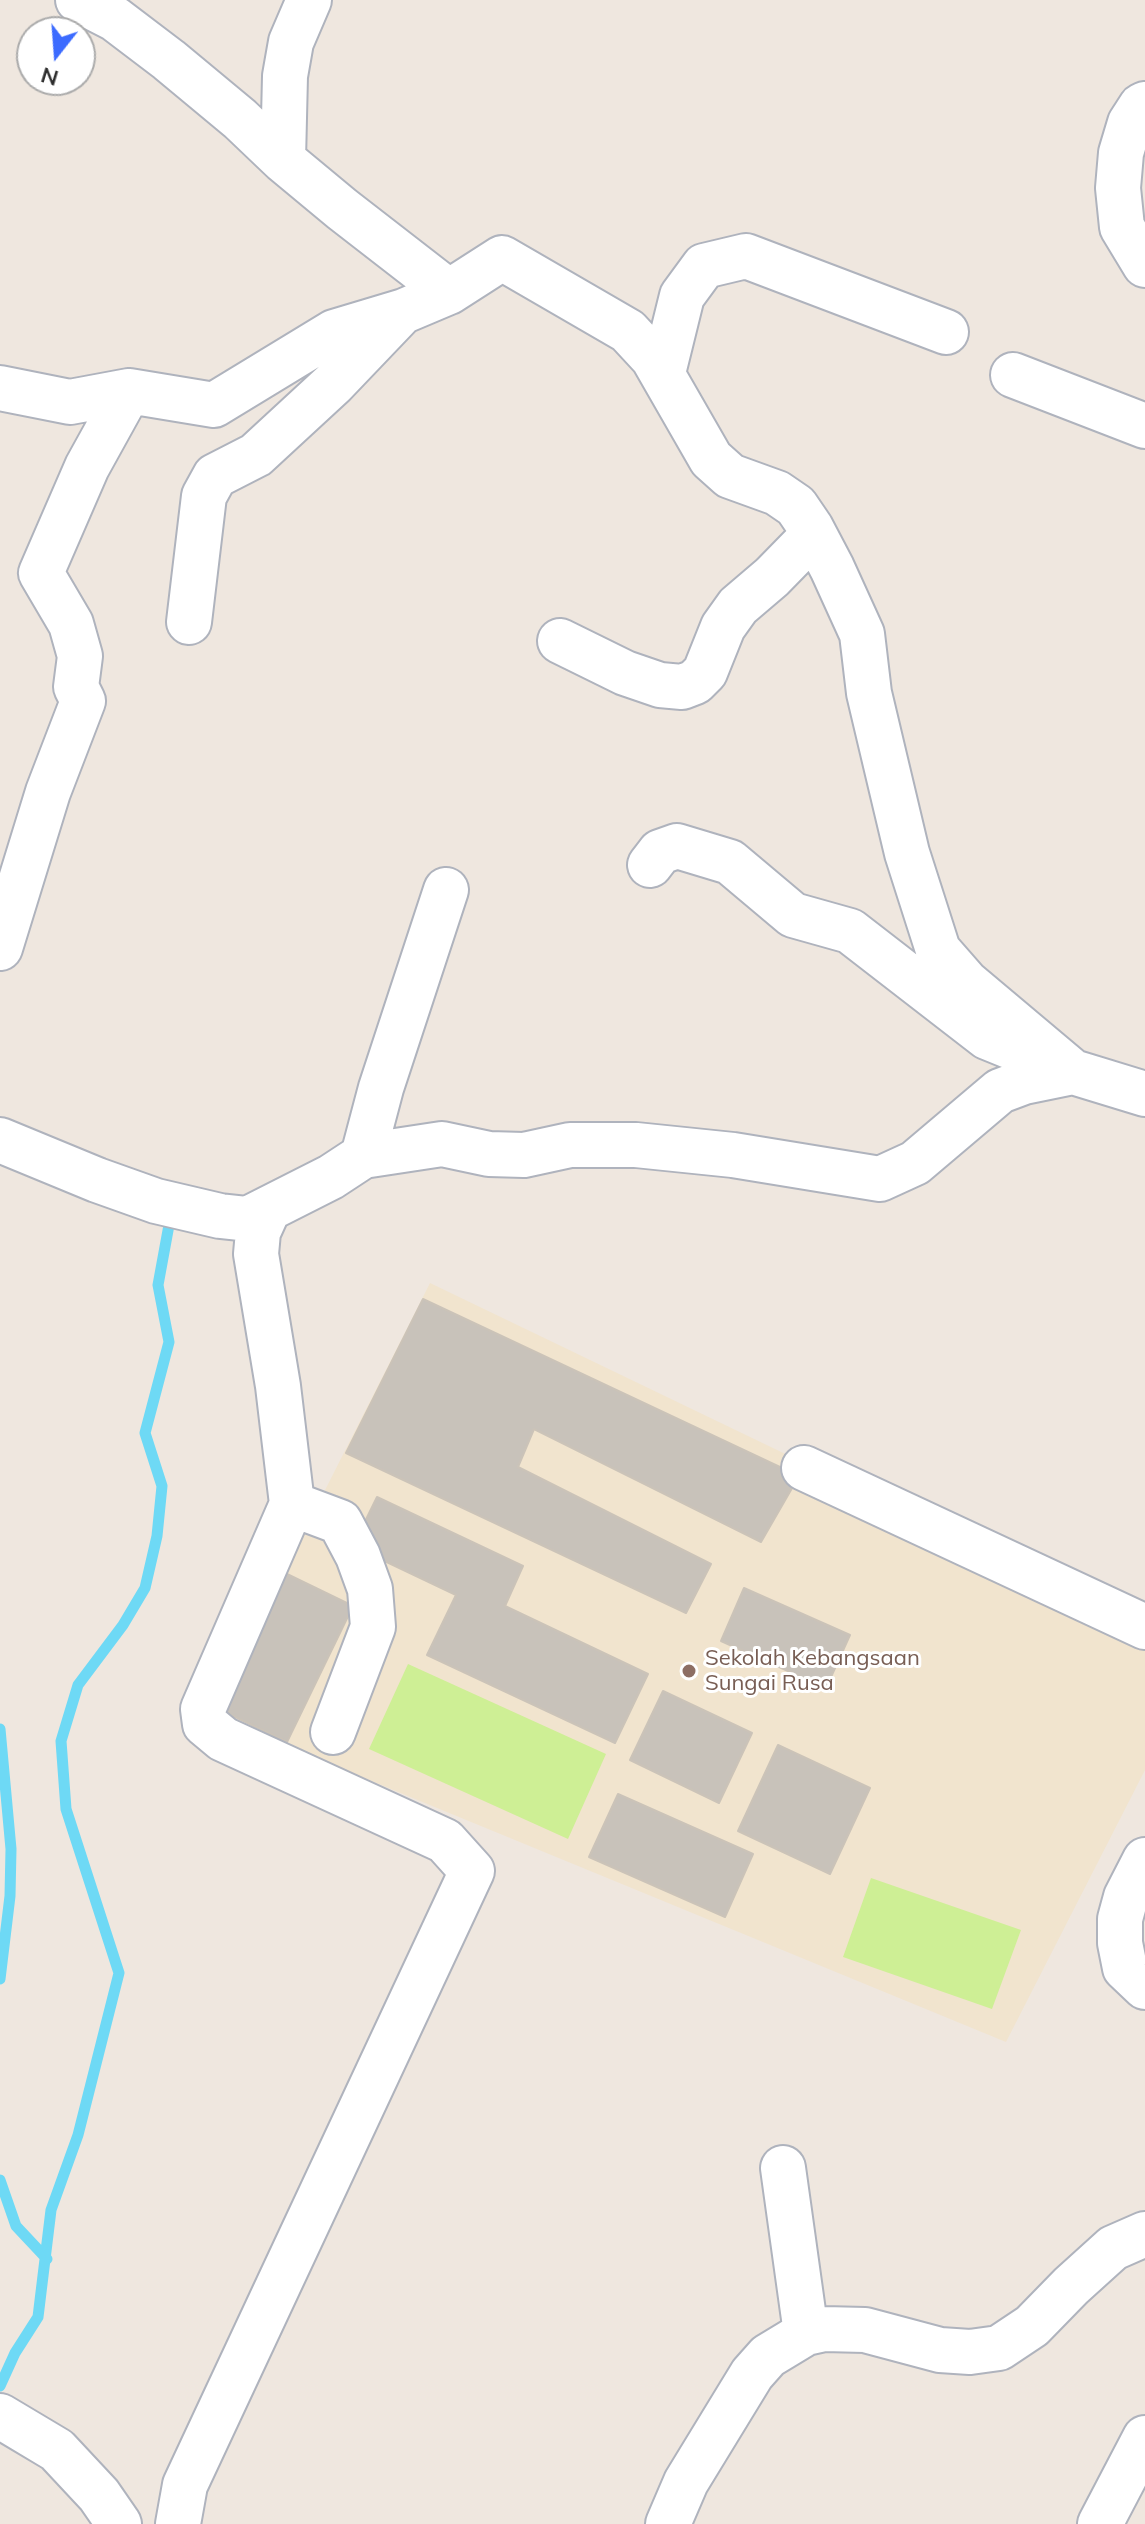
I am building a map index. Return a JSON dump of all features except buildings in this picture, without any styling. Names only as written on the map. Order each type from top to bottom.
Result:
[{"type":"street","points":[[78,0],[115,19],[169,60],[240,119],[283,160],[449,292]]},
{"type":"street","points":[[283,160],[287,65],[291,42],[309,0]]},
{"type":"street","points":[[1145,104],[1130,123],[1121,153],[1118,188],[1122,227],[1145,265]]},
{"type":"street","points":[[663,373],[682,296],[704,266],[746,256],[946,332]]},
{"type":"street","points":[[0,388],[70,402],[129,391],[214,405],[334,332],[404,311],[449,292],[502,258],[628,331],[663,373],[711,459],[730,476],[777,493],[796,506],[814,534],[848,598],[862,634],[869,693],[907,853],[938,950],[966,982],[1073,1072]]},
{"type":"street","points":[[189,622],[204,496],[215,476],[256,455],[334,383],[404,311]]},
{"type":"street","points":[[1013,375],[1145,426]]},
{"type":"street","points":[[0,948],[48,792],[83,701],[76,687],[80,656],[71,624],[41,573],[87,467],[129,391]]},
{"type":"street","points":[[560,641],[625,673],[660,685],[682,687],[695,682],[705,672],[723,627],[738,606],[814,534]]},
{"type":"street","points":[[650,865],[660,852],[677,846],[730,862],[793,915],[850,931],[987,1037],[1073,1072],[1145,1094]]},
{"type":"street","points":[[363,1156],[381,1088],[446,890]]},
{"type":"street","points":[[0,1140],[156,1201],[220,1216],[248,1219],[331,1177],[363,1156],[442,1144],[489,1154],[524,1155],[570,1145],[636,1145],[733,1155],[880,1179],[915,1163],[1000,1091],[1024,1082],[1073,1072]]},
{"type":"street","points":[[178,2524],[185,2485],[472,1871],[445,1841],[223,1739],[205,1724],[203,1709],[292,1504],[278,1386],[256,1254],[258,1232],[268,1210]]},
{"type":"street","points":[[804,1468],[1145,1627]]},
{"type":"street","points":[[292,1504],[340,1522],[358,1556],[370,1589],[373,1627],[333,1732]]},
{"type":"street","points":[[1145,1860],[1126,1897],[1120,1919],[1120,1943],[1125,1968],[1145,1987]]},
{"type":"street","points":[[783,2168],[806,2333]]},
{"type":"street","points":[[668,2524],[686,2482],[752,2374],[768,2356],[806,2333],[824,2329],[865,2330],[940,2350],[970,2352],[999,2348],[1032,2326],[1113,2248],[1145,2234]]},
{"type":"street","points":[[3,2418],[57,2450],[99,2495],[119,2524]]},
{"type":"street","points":[[1100,2524],[1145,2438]]},
{"type":"shaded area","name":"Sekolah Kebangsaan Sungai Rusa","points":[[430,1283],[1145,1627],[1145,1770],[1006,2042],[211,1715]]},
{"type":"green space","points":[[408,1664],[606,1754],[568,1839],[369,1749]]},
{"type":"green space","points":[[871,1878],[1021,1930],[992,2009],[843,1957]]},
{"type":"waterway","points":[[0,2386],[15,2353],[38,2317],[51,2210],[78,2135],[119,1973],[66,1809],[61,1741],[78,1685],[123,1625],[145,1588],[157,1536],[162,1486],[145,1433],[169,1342],[158,1285],[169,1225]]},
{"type":"waterway","points":[[0,1729],[11,1849],[10,1896],[0,1979]]},
{"type":"waterway","points":[[0,2180],[16,2226],[47,2259]]},
{"type":"place","name":"Sekolah Kebangsaan Sungai Rusa","points":[[689,1671]]}]
